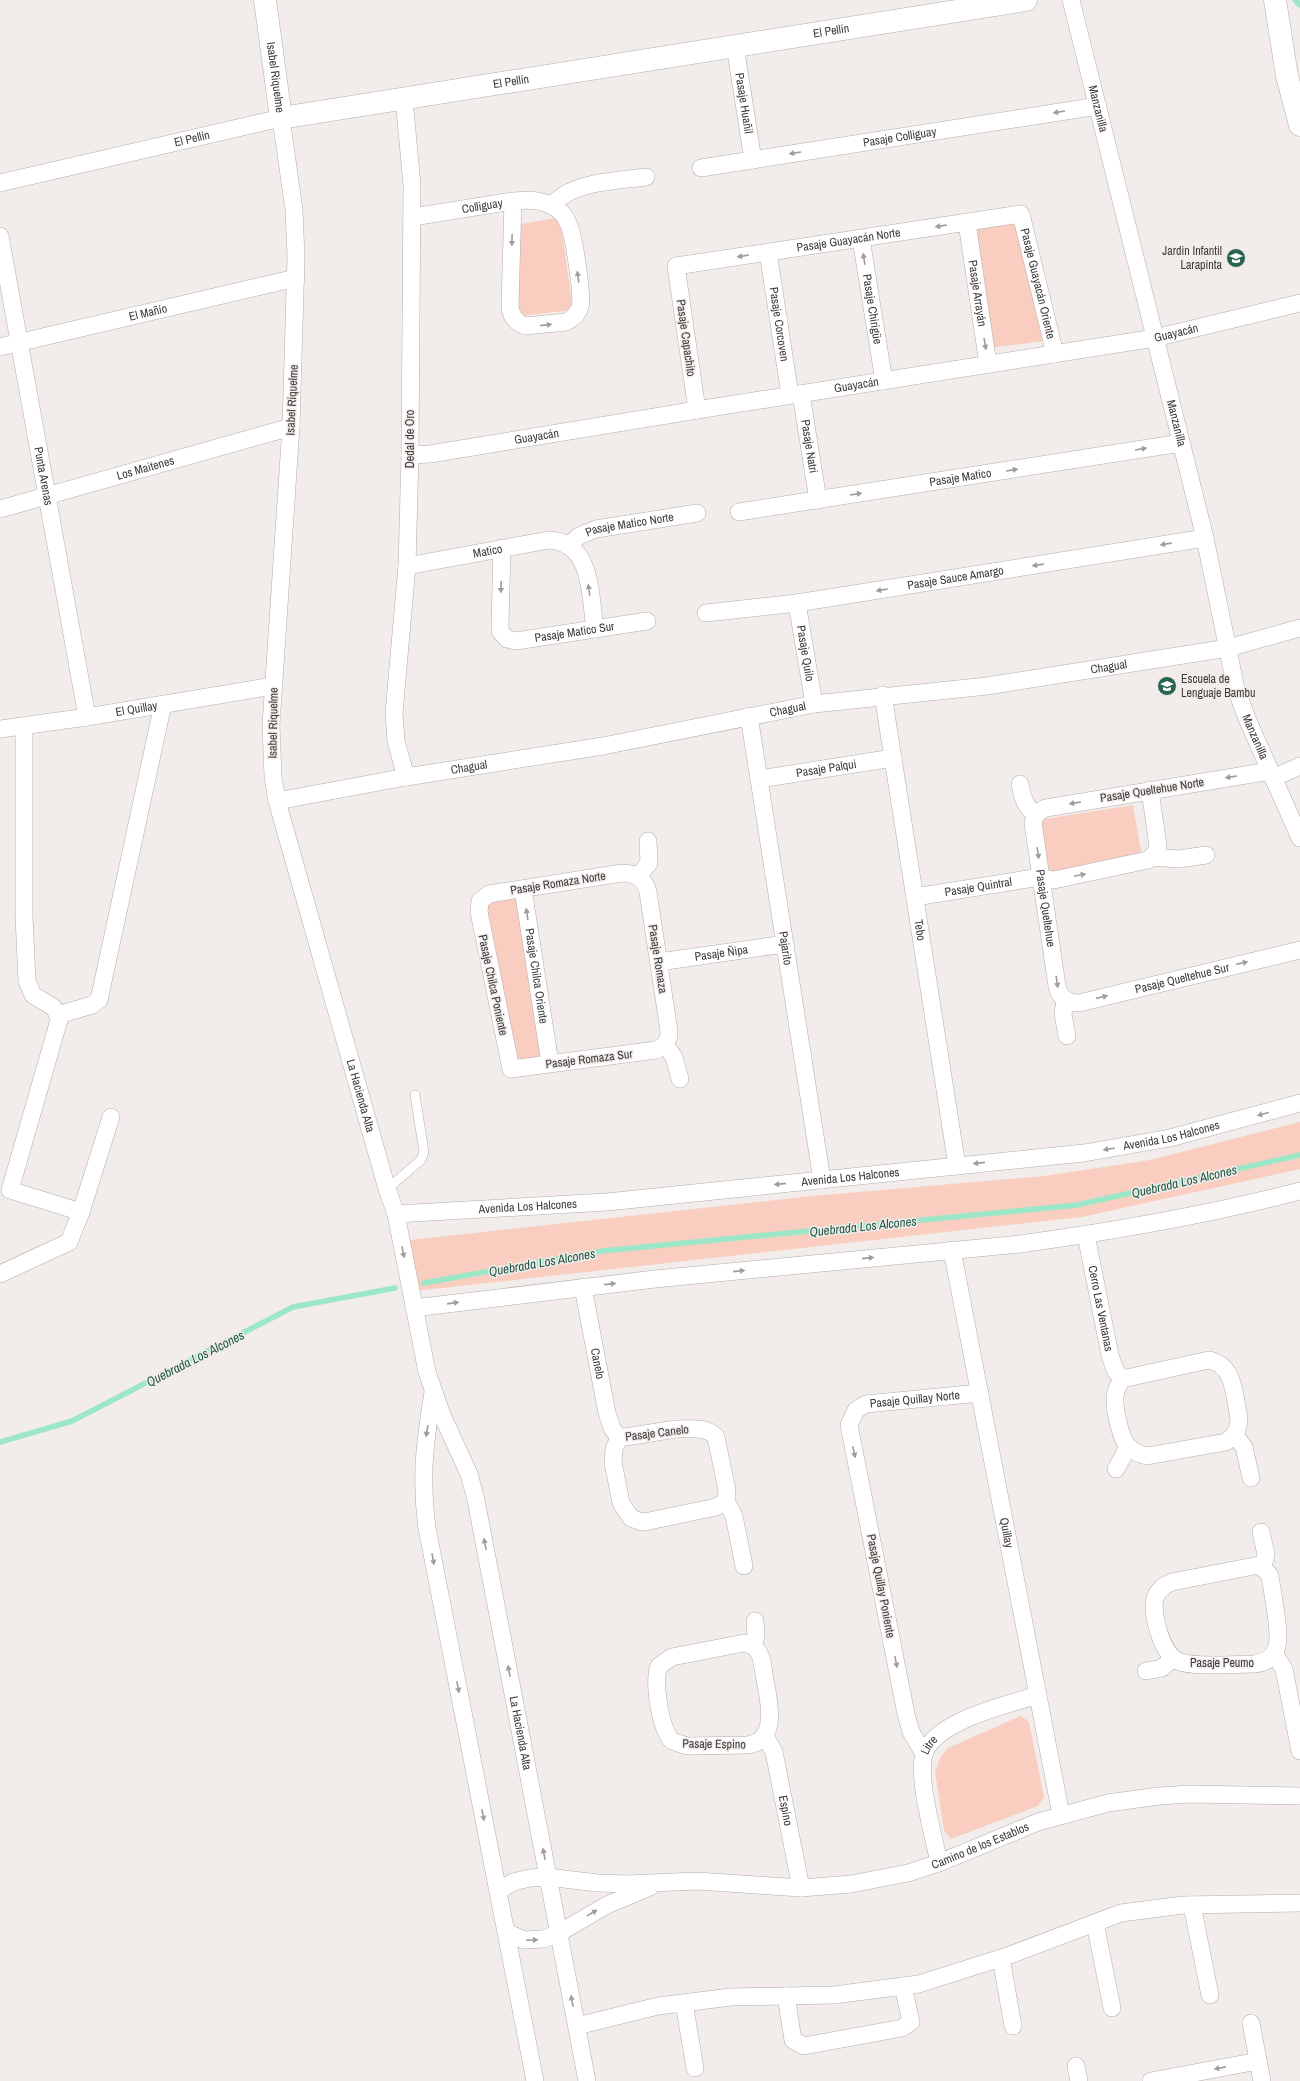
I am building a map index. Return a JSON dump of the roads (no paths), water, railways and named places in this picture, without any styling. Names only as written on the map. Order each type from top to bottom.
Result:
[{"type":"street","name":"Isabel Riquelme","points":[[265,0],[294,210],[296,278],[291,427],[273,686],[271,756],[277,801]]},
{"type":"street","name":"El Pellín","points":[[0,183],[281,118],[1026,0]]},
{"type":"street","name":"Manzanilla","points":[[1072,0],[1205,538],[1228,648],[1242,705],[1300,838]]},
{"type":"street","points":[[1276,0],[1287,76],[1300,125]]},
{"type":"street","name":"Pasaje Huañil","points":[[735,46],[753,160]]},
{"type":"street","name":"Dedal de Oro","points":[[404,99],[410,152],[412,217],[410,455],[407,566],[394,713],[396,741],[406,777]]},
{"type":"street","name":"Pasaje Colliguay","points":[[701,168],[1098,106]]},
{"type":"street","points":[[513,202],[510,310],[515,320],[520,324],[530,326],[566,322],[577,314],[580,309],[581,297],[571,230],[565,217],[552,206],[562,194],[570,190],[646,177]]},
{"type":"street","name":"Colliguay","points":[[412,217],[513,202],[535,201],[552,206]]},
{"type":"street","name":"Pasaje Guayacán Norte","points":[[676,266],[1021,214]]},
{"type":"street","name":"Pasaje Guayacán Oriente","points":[[1021,214],[1055,354]]},
{"type":"street","name":"Pasaje Arrayán","points":[[967,222],[988,364]]},
{"type":"street","name":"Punta Arenas","points":[[0,236],[87,717]]},
{"type":"street","name":"Pasaje Chirigüe","points":[[861,238],[884,380]]},
{"type":"street","name":"Pasaje Corcoven","points":[[768,252],[796,394]]},
{"type":"street","name":"Pasaje Capachito","points":[[676,266],[697,410]]},
{"type":"street","name":"El Mañío","points":[[0,347],[296,278]]},
{"type":"street","name":"Guayacán","points":[[410,455],[430,454],[796,394],[1155,338],[1300,303]]},
{"type":"street","name":"Pasaje Natri","points":[[796,394],[818,500]]},
{"type":"street","name":"Los Maitenes","points":[[0,509],[291,427]]},
{"type":"street","name":"Pasaje Matico","points":[[739,512],[1181,443]]},
{"type":"street","name":"Pasaje Matico Norte","points":[[568,546],[579,536],[596,529],[697,513]]},
{"type":"street","name":"Pasaje Sauce Amargo","points":[[706,613],[797,603],[1205,538]]},
{"type":"street","name":"Matico","points":[[407,566],[549,540],[559,541],[568,546]]},
{"type":"street","points":[[568,546],[579,555],[584,562],[594,629]]},
{"type":"street","name":"Pasaje Matico Sur","points":[[502,548],[500,625],[503,636],[511,641],[647,621]]},
{"type":"street","name":"Pasaje Quilo","points":[[797,603],[814,704]]},
{"type":"street","name":"Chagual","points":[[277,801],[406,777],[603,746],[814,704],[883,695],[994,685],[1228,648],[1300,628]]},
{"type":"street","name":"El Quillay","points":[[0,729],[87,717],[273,686]]},
{"type":"street","name":"Tebo","points":[[883,695],[957,1166]]},
{"type":"street","points":[[58,1015],[92,1005],[99,1000],[163,704]]},
{"type":"street","name":"Pajarito","points":[[749,716],[822,1180]]},
{"type":"street","points":[[24,726],[24,917],[27,981],[33,995],[53,1007],[58,1015],[58,1025],[10,1190],[81,1212]]},
{"type":"street","name":"Pasaje Palqui","points":[[759,779],[893,758]]},
{"type":"street","name":"Pasaje Queltehue Norte","points":[[1036,815],[1046,808],[1150,790],[1272,775],[1300,766]]},
{"type":"street","points":[[1020,784],[1027,807],[1036,815]]},
{"type":"street","points":[[1150,790],[1158,846],[1152,857],[1178,859],[1206,855]]},
{"type":"street","name":"La Hacienda Alta","points":[[277,801],[387,1189],[396,1214],[422,1352],[433,1392],[461,1456],[476,1500],[587,2081]]},
{"type":"street","name":"Pasaje Queltehue","points":[[1036,815],[1033,823],[1057,986],[1058,991],[1065,999],[1063,1014],[1067,1036]]},
{"type":"street","points":[[638,876],[649,863],[648,841]]},
{"type":"street","name":"Pasaje Quintral","points":[[915,898],[1034,878],[1054,880],[1144,861],[1152,857]]},
{"type":"street","name":"Pasaje Romaza Norte","points":[[480,901],[489,894],[622,874],[638,876]]},
{"type":"street","name":"Pasaje Romaza","points":[[638,876],[646,886],[648,892],[669,1031],[669,1036],[665,1045]]},
{"type":"street","name":"Pasaje Chilca Oriente","points":[[523,889],[550,1064]]},
{"type":"street","name":"Pasaje Chilca Poniente","points":[[480,901],[478,912],[511,1068]]},
{"type":"street","name":"Pasaje Ñipa","points":[[659,962],[785,944]]},
{"type":"street","name":"Pasaje Queltehue Sur","points":[[1065,999],[1079,1003],[1300,950]]},
{"type":"street","points":[[665,1045],[674,1057],[680,1079]]},
{"type":"street","name":"Pasaje Romaza Sur","points":[[511,1068],[656,1050],[665,1045]]},
{"type":"street","name":"Avenida Los Halcones","points":[[396,1214],[607,1202],[1084,1153],[1203,1130],[1300,1103]]},
{"type":"street","points":[[0,1274],[69,1242],[81,1212],[111,1117]]},
{"type":"street","points":[[414,1308],[583,1287],[1086,1235],[1185,1218],[1300,1190]]},
{"type":"street","name":"Cerro Las Ventanas","points":[[1086,1235],[1110,1355],[1115,1370],[1122,1379]]},
{"type":"street","name":"Quillay","points":[[952,1250],[1061,1815]]},
{"type":"street","name":"Canelo","points":[[583,1287],[607,1413],[612,1428],[619,1438]]},
{"type":"street","points":[[1209,1360],[1221,1364],[1226,1368],[1231,1379],[1239,1418],[1239,1424],[1235,1435],[1226,1442],[1154,1455],[1139,1454],[1128,1447],[1122,1436],[1115,1397],[1116,1389],[1122,1379],[1209,1360]]},
{"type":"street","name":"La Hacienda Alta","points":[[433,1392],[424,1442],[423,1502],[535,2081]]},
{"type":"street","name":"Pasaje Quillay Norte","points":[[853,1414],[856,1410],[866,1404],[980,1393]]},
{"type":"street","name":"Pasaje Quillay Poniente","points":[[853,1414],[850,1430],[906,1714],[911,1732],[924,1754]]},
{"type":"street","name":"Pasaje Canelo","points":[[726,1501],[722,1505],[716,1507],[648,1521],[642,1522],[631,1518],[621,1503],[613,1462],[614,1449],[619,1438],[676,1429],[704,1430],[712,1433],[718,1441],[727,1490],[726,1501],[734,1516],[744,1566]]},
{"type":"street","points":[[1235,1435],[1244,1447],[1251,1478]]},
{"type":"street","points":[[1116,1469],[1128,1447]]},
{"type":"street","points":[[1261,1532],[1266,1554],[1263,1567],[1269,1574],[1270,1578],[1278,1628],[1279,1642],[1274,1654],[1284,1669],[1300,1751]]},
{"type":"street","name":"Pasaje Peumo","points":[[1263,1567],[1251,1566],[1172,1582],[1161,1588],[1155,1599],[1155,1611],[1164,1647],[1172,1658],[1178,1662],[1192,1664],[1254,1664],[1266,1661],[1274,1654]]},
{"type":"street","points":[[755,1621],[756,1635],[753,1646],[760,1655],[770,1706],[770,1722],[765,1736]]},
{"type":"street","name":"Pasaje Espino","points":[[753,1646],[749,1644],[739,1644],[672,1657],[659,1666],[656,1682],[666,1732],[668,1737],[677,1744],[687,1746],[747,1745],[757,1743],[765,1736]]},
{"type":"street","name":"Pasaje Peumo","points":[[1146,1671],[1162,1668],[1172,1658]]},
{"type":"street","name":"Litre","points":[[939,1863],[923,1780],[924,1754],[935,1738],[950,1727],[991,1710],[1038,1695]]},
{"type":"street","name":"Espino","points":[[765,1736],[774,1752],[801,1888]]},
{"type":"street","name":"Camino de los Establos","points":[[498,1890],[513,1882],[530,1878],[548,1878],[598,1883],[659,1883],[697,1881],[801,1888],[876,1880],[939,1863],[1010,1833],[1061,1815],[1108,1803],[1159,1796],[1198,1794],[1300,1796]]},
{"type":"street","name":"Camino de los Establos","points":[[506,1932],[524,1940],[544,1939],[559,1934],[607,1905],[659,1883]]},
{"type":"street","points":[[577,2026],[658,2006],[731,1997],[834,1995],[919,1984],[1001,1958],[1121,1913],[1192,1905],[1300,1903]]},
{"type":"street","points":[[1192,1905],[1210,1995]]},
{"type":"street","points":[[1095,1923],[1112,2008]]},
{"type":"street","points":[[1001,1958],[1014,2026]]},
{"type":"street","points":[[786,1996],[793,2040],[804,2046],[902,2028],[911,2022],[903,1986]]},
{"type":"street","points":[[684,2003],[695,2068]]},
{"type":"street","points":[[1251,2023],[1262,2081]]},
{"type":"street","points":[[1151,2081],[1258,2061]]},
{"type":"lane","points":[[387,1189],[420,1160],[424,1152],[415,1095]]},
{"type":"waterway","points":[[1295,0],[1300,5]]},
{"type":"waterway","name":"Quebrada Los Alcones","points":[[424,1283],[602,1251],[1077,1205],[1300,1155]]},
{"type":"waterway","name":"Quebrada Los Alcones","points":[[0,1442],[72,1421],[293,1307],[395,1288]]},
{"type":"place","name":"Jardin Infantil Larapinta","points":[[1236,258]]},
{"type":"place","name":"Escuela de Lenguaje Bambu","points":[[1167,686]]}]
